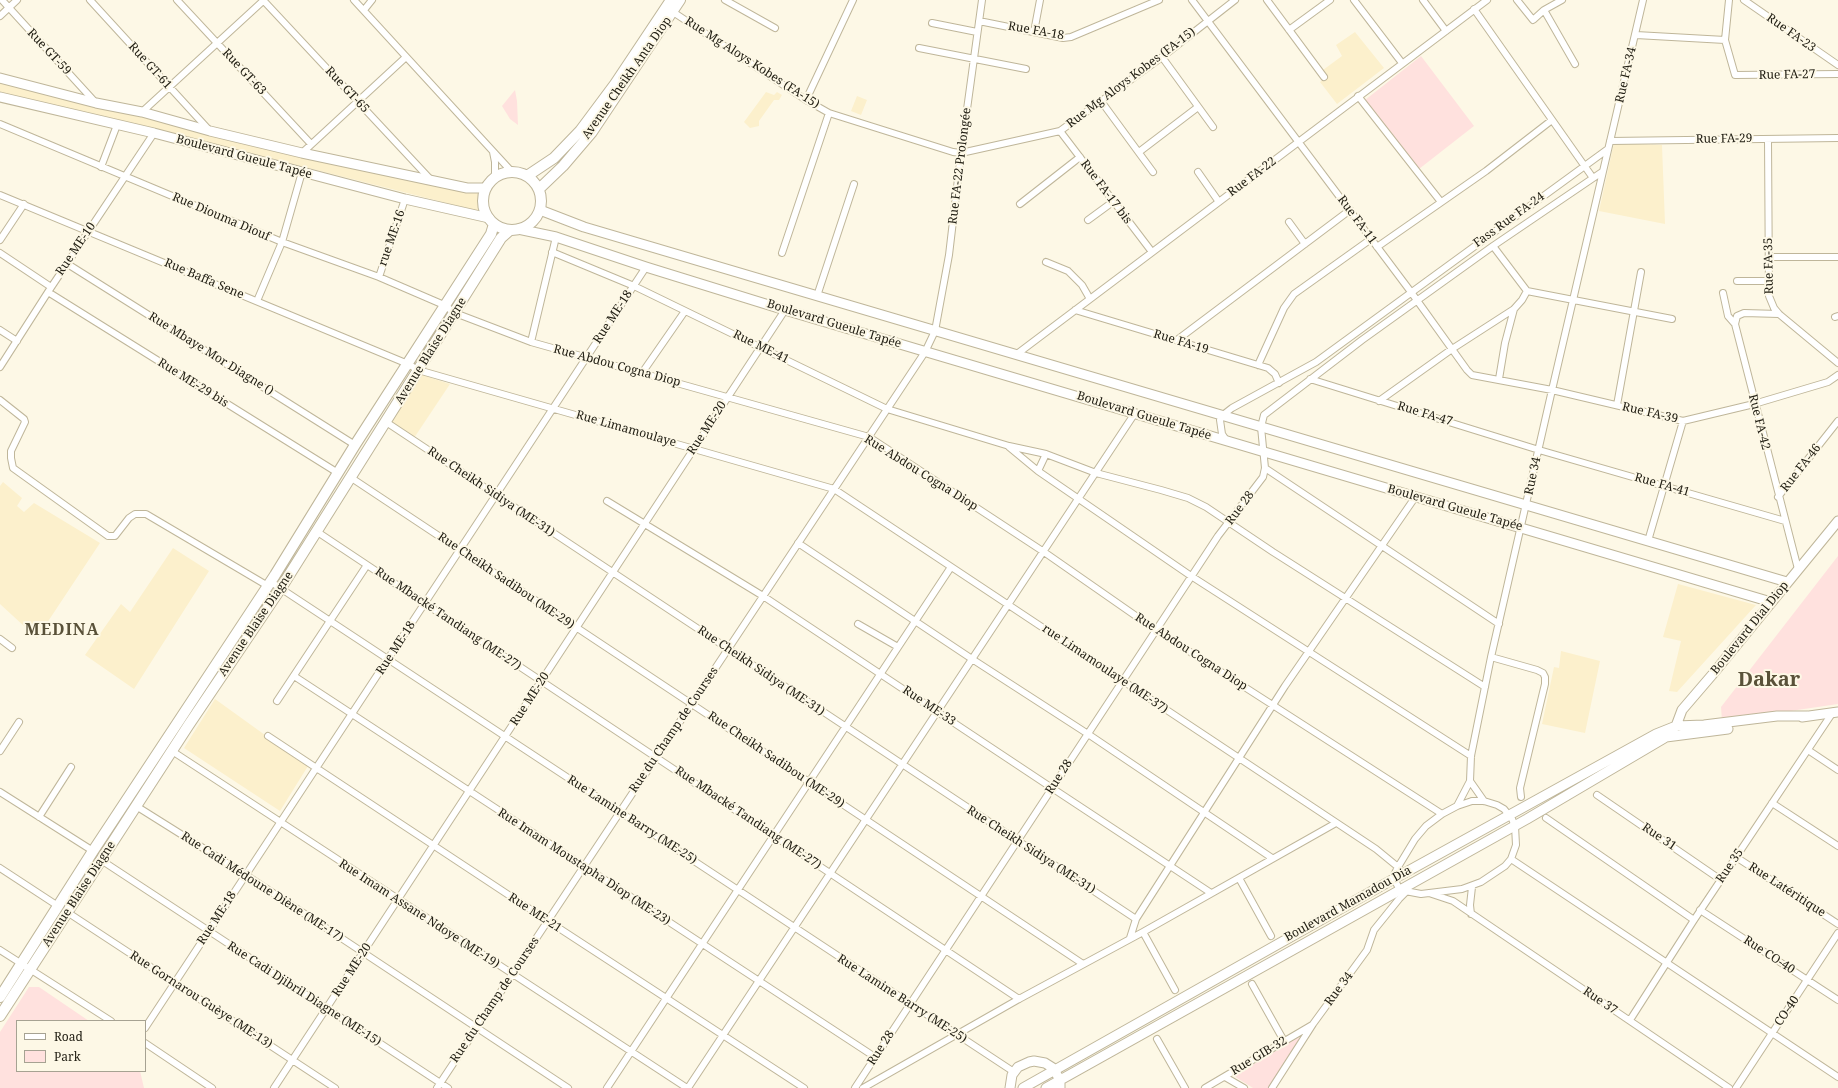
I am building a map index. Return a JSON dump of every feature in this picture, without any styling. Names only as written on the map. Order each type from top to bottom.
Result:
[{"type":"main road","name":"Avenue Cheikh Anta Diop","points":[[527,176],[554,158],[580,131],[615,84],[670,0]]},
{"type":"main road","name":"Avenue Cheikh Anta Diop","points":[[538,189],[563,166],[592,132],[680,0]]},
{"type":"main road","points":[[512,172],[527,176],[538,189],[541,199],[540,210],[536,217],[530,224],[514,230],[491,221],[483,203],[486,188],[495,178],[503,174],[512,172]]},
{"type":"main road","name":"Avenue Blaise Diagne","points":[[0,1016],[58,906],[270,584],[355,445],[491,234],[491,221]]},
{"type":"main road","name":"Avenue Blaise Diagne","points":[[0,997],[67,912],[281,588],[502,238],[514,230]]},
{"type":"main road","points":[[476,258],[485,264]]},
{"type":"street","name":"Rue GT-59","points":[[2,0],[96,103]]},
{"type":"street","points":[[0,16],[17,0]]},
{"type":"street","name":"Rue GT-61","points":[[90,0],[210,131]]},
{"type":"street","name":"Rue GT-63","points":[[177,0],[311,144]]},
{"type":"street","points":[[142,112],[263,0]]},
{"type":"street","name":"Rue GT-65","points":[[263,0],[431,180]]},
{"type":"street","points":[[354,0],[512,172]]},
{"type":"street","points":[[364,10],[372,0]]},
{"type":"street","points":[[725,0],[775,28]]},
{"type":"street","points":[[806,100],[853,0]]},
{"type":"street","name":"Rue FA-22 Prolongée","points":[[934,330],[949,255],[973,59],[982,0]]},
{"type":"street","points":[[1034,32],[1040,0]]},
{"type":"street","name":"Rue FA-18","points":[[979,21],[1063,38],[1071,37],[1159,0]]},
{"type":"street","name":"Rue FA-11","points":[[1192,0],[1412,292],[1467,370],[1472,375],[1552,390]]},
{"type":"street","name":"Rue Mg Aloys Kobes (FA-15)","points":[[673,12],[806,100],[829,113],[953,152],[961,153],[1060,131],[1162,57],[1207,20],[1235,0]]},
{"type":"street","points":[[1267,0],[1324,77]]},
{"type":"street","points":[[1289,30],[1330,0]]},
{"type":"street","points":[[1354,0],[1402,63]]},
{"type":"street","points":[[1423,0],[1446,31]]},
{"type":"street","name":"Rue FA-22","points":[[1017,354],[1487,0]]},
{"type":"street","points":[[1517,0],[1533,20],[1544,10],[1562,0]]},
{"type":"street","name":"Rue FA-34","points":[[1608,149],[1643,0]]},
{"type":"street","points":[[1636,35],[1725,40],[1729,0]]},
{"type":"street","name":"Rue FA-23","points":[[1744,0],[1838,66]]},
{"type":"street","points":[[1474,9],[1593,178]]},
{"type":"street","points":[[1544,10],[1575,64]]},
{"type":"street","points":[[932,23],[977,32]]},
{"type":"street","name":"Rue FA-27","points":[[1725,40],[1735,75],[1838,74]]},
{"type":"street","points":[[919,48],[1026,69]]},
{"type":"street","points":[[302,153],[358,103],[406,57]]},
{"type":"street","points":[[1162,57],[1213,127]]},
{"type":"street","name":"Boulevard Gueule Tapée","points":[[0,78],[96,103],[142,112],[210,131],[302,153],[467,188],[486,188]]},
{"type":"street","points":[[1358,96],[1441,202]]},
{"type":"street","name":"Boulevard Gueule Tapée","points":[[0,97],[154,133],[491,221]]},
{"type":"street","points":[[1101,101],[1153,172]]},
{"type":"street","points":[[1139,152],[1198,107]]},
{"type":"street","points":[[782,253],[829,113]]},
{"type":"street","points":[[1377,247],[1486,171],[1552,120]]},
{"type":"street","name":"Rue Diouma Diouf","points":[[0,124],[282,242],[379,277],[444,305],[455,313]]},
{"type":"street","points":[[101,167],[116,125]]},
{"type":"street","name":"Rue FA-17 bis","points":[[1060,131],[1152,252]]},
{"type":"street","name":"Rue ME-10","points":[[0,367],[66,263],[154,133]]},
{"type":"street","name":"Rue FA-35","points":[[1768,138],[1769,296],[1774,308],[1779,314],[1838,363]]},
{"type":"street","name":"Rue FA-29","points":[[1610,141],[1838,138]]},
{"type":"street","name":"Fass Rue FA-24","points":[[1223,415],[1241,402],[1316,362],[1584,165],[1608,149]]},
{"type":"street","name":"Rue 34","points":[[1470,781],[1471,756],[1491,657],[1522,528],[1552,390],[1608,149]]},
{"type":"street","points":[[493,152],[495,162],[495,178]]},
{"type":"street","points":[[1020,204],[1080,157]]},
{"type":"street","points":[[257,301],[282,242],[302,172]]},
{"type":"street","points":[[1198,172],[1219,202]]},
{"type":"street","points":[[1499,624],[1266,468],[1261,420],[1268,410],[1310,379],[1493,246],[1602,172]]},
{"type":"street","points":[[817,296],[854,184]]},
{"type":"street","name":"Rue Baffa Sene","points":[[0,195],[408,364],[418,370]]},
{"type":"street","name":"rue ME-16","points":[[379,277],[405,199]]},
{"type":"street","points":[[1088,220],[1114,201]]},
{"type":"street","points":[[0,240],[24,204]]},
{"type":"street","name":"Boulevard Gueule Tapée","points":[[540,210],[577,225],[1527,504],[1787,582]]},
{"type":"street","points":[[1177,340],[1350,210]]},
{"type":"street","points":[[1289,222],[1306,244]]},
{"type":"street","name":"Boulevard Gueule Tapée","points":[[514,230],[556,237],[646,267],[785,310],[1771,602]]},
{"type":"street","points":[[531,342],[556,237]]},
{"type":"street","points":[[1258,365],[1284,308],[1294,294],[1371,239]]},
{"type":"street","points":[[1493,246],[1527,291],[1672,319]]},
{"type":"street","name":"Rue ME-41","points":[[552,252],[634,286],[887,409],[1009,446],[1046,454],[1096,473],[1188,498],[1229,521],[1345,599],[1485,687]]},
{"type":"street","name":"Rue ME-29 bis","points":[[0,253],[49,289],[338,473]]},
{"type":"street","points":[[1769,257],[1838,257]]},
{"type":"street","points":[[1046,262],[1068,271],[1082,285],[1090,299]]},
{"type":"street","name":"Rue Mbaye Mor Diagne ()","points":[[66,263],[355,445]]},
{"type":"street","name":"Rue ME-18","points":[[146,1026],[646,267]]},
{"type":"street","points":[[1617,405],[1640,272]]},
{"type":"street","points":[[1737,281],[1768,281]]},
{"type":"street","points":[[1380,400],[1452,349],[1514,308],[1522,300],[1527,291]]},
{"type":"street","name":"Rue FA-42","points":[[1723,293],[1728,316],[1735,324],[1754,404],[1798,569]]},
{"type":"street","points":[[1499,379],[1505,344],[1514,308]]},
{"type":"street","name":"Rue ME-20","points":[[274,1088],[785,310]]},
{"type":"street","name":"Rue FA-19","points":[[1075,310],[1258,365],[1271,370],[1279,383]]},
{"type":"street","points":[[642,372],[685,311]]},
{"type":"street","name":"Rue Abdou Cogna Diop","points":[[455,313],[531,342],[869,437],[1044,552],[1156,630],[1442,814]]},
{"type":"street","points":[[1735,324],[1737,316],[1744,313],[1779,314]]},
{"type":"street","points":[[0,330],[17,341]]},
{"type":"street","points":[[925,352],[934,330]]},
{"type":"street","name":"Rue du Champ de Courses","points":[[439,1086],[925,352]]},
{"type":"street","name":"Rue Limamoulaye","points":[[418,370],[834,489]]},
{"type":"street","name":"Rue FA-39","points":[[1552,390],[1683,421],[1754,404],[1828,382],[1838,375]]},
{"type":"street","name":"Rue FA-47","points":[[1310,379],[1539,450]]},
{"type":"street","name":"Rue Lamine Barry (ME-25)","points":[[0,400],[24,419],[25,422],[11,451],[13,468],[108,536],[115,536],[129,518],[135,514],[146,514],[270,584],[281,588],[1014,1072]]},
{"type":"street","points":[[687,1088],[724,1035],[1135,413]]},
{"type":"street","points":[[1223,415],[1220,420],[1220,427],[1226,441]]},
{"type":"street","points":[[1648,541],[1683,421]]},
{"type":"street","name":"Rue FA-46","points":[[1778,497],[1838,421]]},
{"type":"street","name":"Rue Cheikh Sidiya (ME-31)","points":[[386,422],[902,765],[1136,918]]},
{"type":"street","points":[[1009,446],[1038,471],[1191,576],[1471,756]]},
{"type":"street","name":"Rue FA-41","points":[[1539,450],[1785,521]]},
{"type":"street","points":[[1038,471],[1046,454]]},
{"type":"street","name":"Rue 28","points":[[855,1088],[1191,576],[1229,521],[1263,477],[1266,468]]},
{"type":"street","name":"Rue Cheikh Sadibou (ME-29)","points":[[350,477],[1083,964]]},
{"type":"street","name":"rue Limamoulaye (ME-37)","points":[[834,489],[1376,849],[1398,867]]},
{"type":"street","points":[[1130,938],[1136,918],[1309,652],[1416,496]]},
{"type":"street","name":"Rue ME-33","points":[[607,501],[764,596],[937,712],[1211,892]]},
{"type":"street","name":"Boulevard Dial Diop","points":[[1666,737],[1676,726],[1682,710],[1838,521]]},
{"type":"street","name":"Rue Mbacké Tandiang (ME-27)","points":[[316,531],[1019,999]]},
{"type":"street","points":[[798,543],[1088,734],[1272,858]]},
{"type":"street","points":[[277,701],[367,566]]},
{"type":"street","points":[[607,1088],[951,567]]},
{"type":"street","points":[[858,624],[898,647]]},
{"type":"street","points":[[0,639],[12,648]]},
{"type":"street","points":[[1491,657],[1537,670],[1543,673],[1545,677],[1545,684],[1520,788],[1521,797]]},
{"type":"street","name":"Rue Imam Moustapha Diop (ME-23)","points":[[294,676],[875,1057]]},
{"type":"street","points":[[1682,710],[1687,718],[1704,725]]},
{"type":"street","points":[[1666,737],[1836,712]]},
{"type":"street","name":"Rue 35","points":[[1630,1020],[1700,910],[1808,750],[1836,712]]},
{"type":"street","name":"Boulevard Mamadou Dia","points":[[1023,1088],[1509,814],[1656,734],[1676,726],[1704,725],[1777,716],[1807,716]]},
{"type":"street","points":[[0,751],[19,722]]},
{"type":"street","name":"Rue ME-21","points":[[268,736],[804,1088]]},
{"type":"street","name":"Boulevard Mamadou Dia","points":[[1046,1088],[1060,1084],[1403,891],[1666,737]]},
{"type":"street","points":[[1808,750],[1838,770]]},
{"type":"street","name":"Rue Imam Assane Ndoye (ME-19)","points":[[172,751],[512,975],[687,1088]]},
{"type":"street","points":[[39,817],[71,767]]},
{"type":"street","points":[[1457,806],[1470,781],[1484,801]]},
{"type":"street","points":[[0,792],[93,851]]},
{"type":"street","name":"Rue 31","points":[[1596,795],[1721,880]]},
{"type":"street","points":[[1472,801],[1484,801],[1497,805],[1509,814],[1515,826],[1516,845],[1511,860],[1497,873],[1472,886],[1462,889],[1429,893],[1403,891],[1394,879],[1398,867],[1419,834],[1426,826],[1442,814],[1457,806],[1472,801]]},
{"type":"street","points":[[1772,803],[1838,846]]},
{"type":"street","name":"Rue Cadi Médoune Diène (ME-17)","points":[[136,806],[246,875],[568,1088]]},
{"type":"street","points":[[1546,818],[1694,920]]},
{"type":"street","points":[[863,1088],[1019,999],[1143,932],[1211,892],[1239,878],[1336,823]]},
{"type":"street","name":"Rue Latéritique","points":[[1736,857],[1838,924]]},
{"type":"street","name":"Rue Cadi Djibril Diagne (ME-15)","points":[[101,860],[326,1008],[439,1086],[448,1088]]},
{"type":"street","points":[[1511,860],[1838,1077]]},
{"type":"street","points":[[0,868],[58,906]]},
{"type":"street","points":[[1239,878],[1271,936]]},
{"type":"street","points":[[1471,914],[1470,905],[1472,886]]},
{"type":"street","name":"Rue 34","points":[[1272,1088],[1313,1024],[1367,950],[1374,930],[1399,899],[1403,891]]},
{"type":"street","name":"Rue 37","points":[[1429,893],[1453,901],[1729,1088]]},
{"type":"street","name":"Rue CO-40","points":[[1700,910],[1838,1000]]},
{"type":"street","name":"Rue Gornarou Guèye (ME-13)","points":[[67,912],[335,1088]]},
{"type":"street","points":[[1143,932],[1175,990]]},
{"type":"street","name":"CO-40","points":[[1736,1088],[1838,934]]},
{"type":"street","points":[[0,950],[109,1020]]},
{"type":"street","points":[[1252,984],[1284,1041]]},
{"type":"street","name":"Rue GIB-32","points":[[1205,1088],[1313,1024]]},
{"type":"street","points":[[1157,1039],[1185,1088]]},
{"type":"street","points":[[146,1044],[212,1088]]},
{"type":"street","points":[[1010,1088],[1011,1079],[1014,1072],[1023,1064],[1034,1061],[1045,1063],[1055,1070],[1060,1084]]},
{"type":"street","points":[[1225,1076],[1244,1088]]},
{"type":"shaded area","points":[[1355,32],[1384,68],[1337,104],[1320,82],[1327,76],[1323,70],[1342,56],[1336,45]]},
{"type":"shaded area","points":[[0,78],[210,131],[481,194],[478,211],[155,129],[0,94]]},
{"type":"shaded area","points":[[766,92],[774,95],[777,92],[782,95],[779,100],[774,100],[759,121],[759,126],[750,128],[744,122]]},
{"type":"shaded area","points":[[857,96],[867,100],[861,115],[851,111]]},
{"type":"shaded area","points":[[1614,143],[1662,145],[1665,224],[1599,211]]},
{"type":"shaded area","points":[[419,374],[450,384],[414,438],[388,421]]},
{"type":"shaded area","points":[[3,482],[22,498],[17,506],[24,512],[34,503],[100,543],[37,638],[0,604],[0,486]]},
{"type":"shaded area","points":[[173,548],[209,571],[134,689],[85,655],[121,604],[130,612]]},
{"type":"shaded area","points":[[1678,584],[1756,605],[1677,692],[1669,691],[1681,641],[1663,637]]},
{"type":"shaded area","points":[[1561,651],[1600,661],[1585,733],[1542,724],[1554,667],[1559,668]]},
{"type":"shaded area","points":[[215,699],[308,766],[280,811],[184,748]]},
{"type":"green space","points":[[1421,56],[1474,126],[1419,169],[1365,100]]},
{"type":"green space","points":[[515,90],[518,125],[510,119],[502,106]]},
{"type":"green space","points":[[1838,556],[1838,704],[1722,721],[1721,707]]},
{"type":"green space","points":[[29,987],[39,987],[88,1020],[16,1020],[16,1072],[140,1072],[144,1088],[0,1088],[0,1032]]},
{"type":"green space","points":[[1301,1036],[1268,1088],[1253,1088],[1234,1076]]},
{"type":"district","name":"MEDINA","points":[[62,630]]},
{"type":"district","name":"Dakar","points":[[1769,680]]}]
